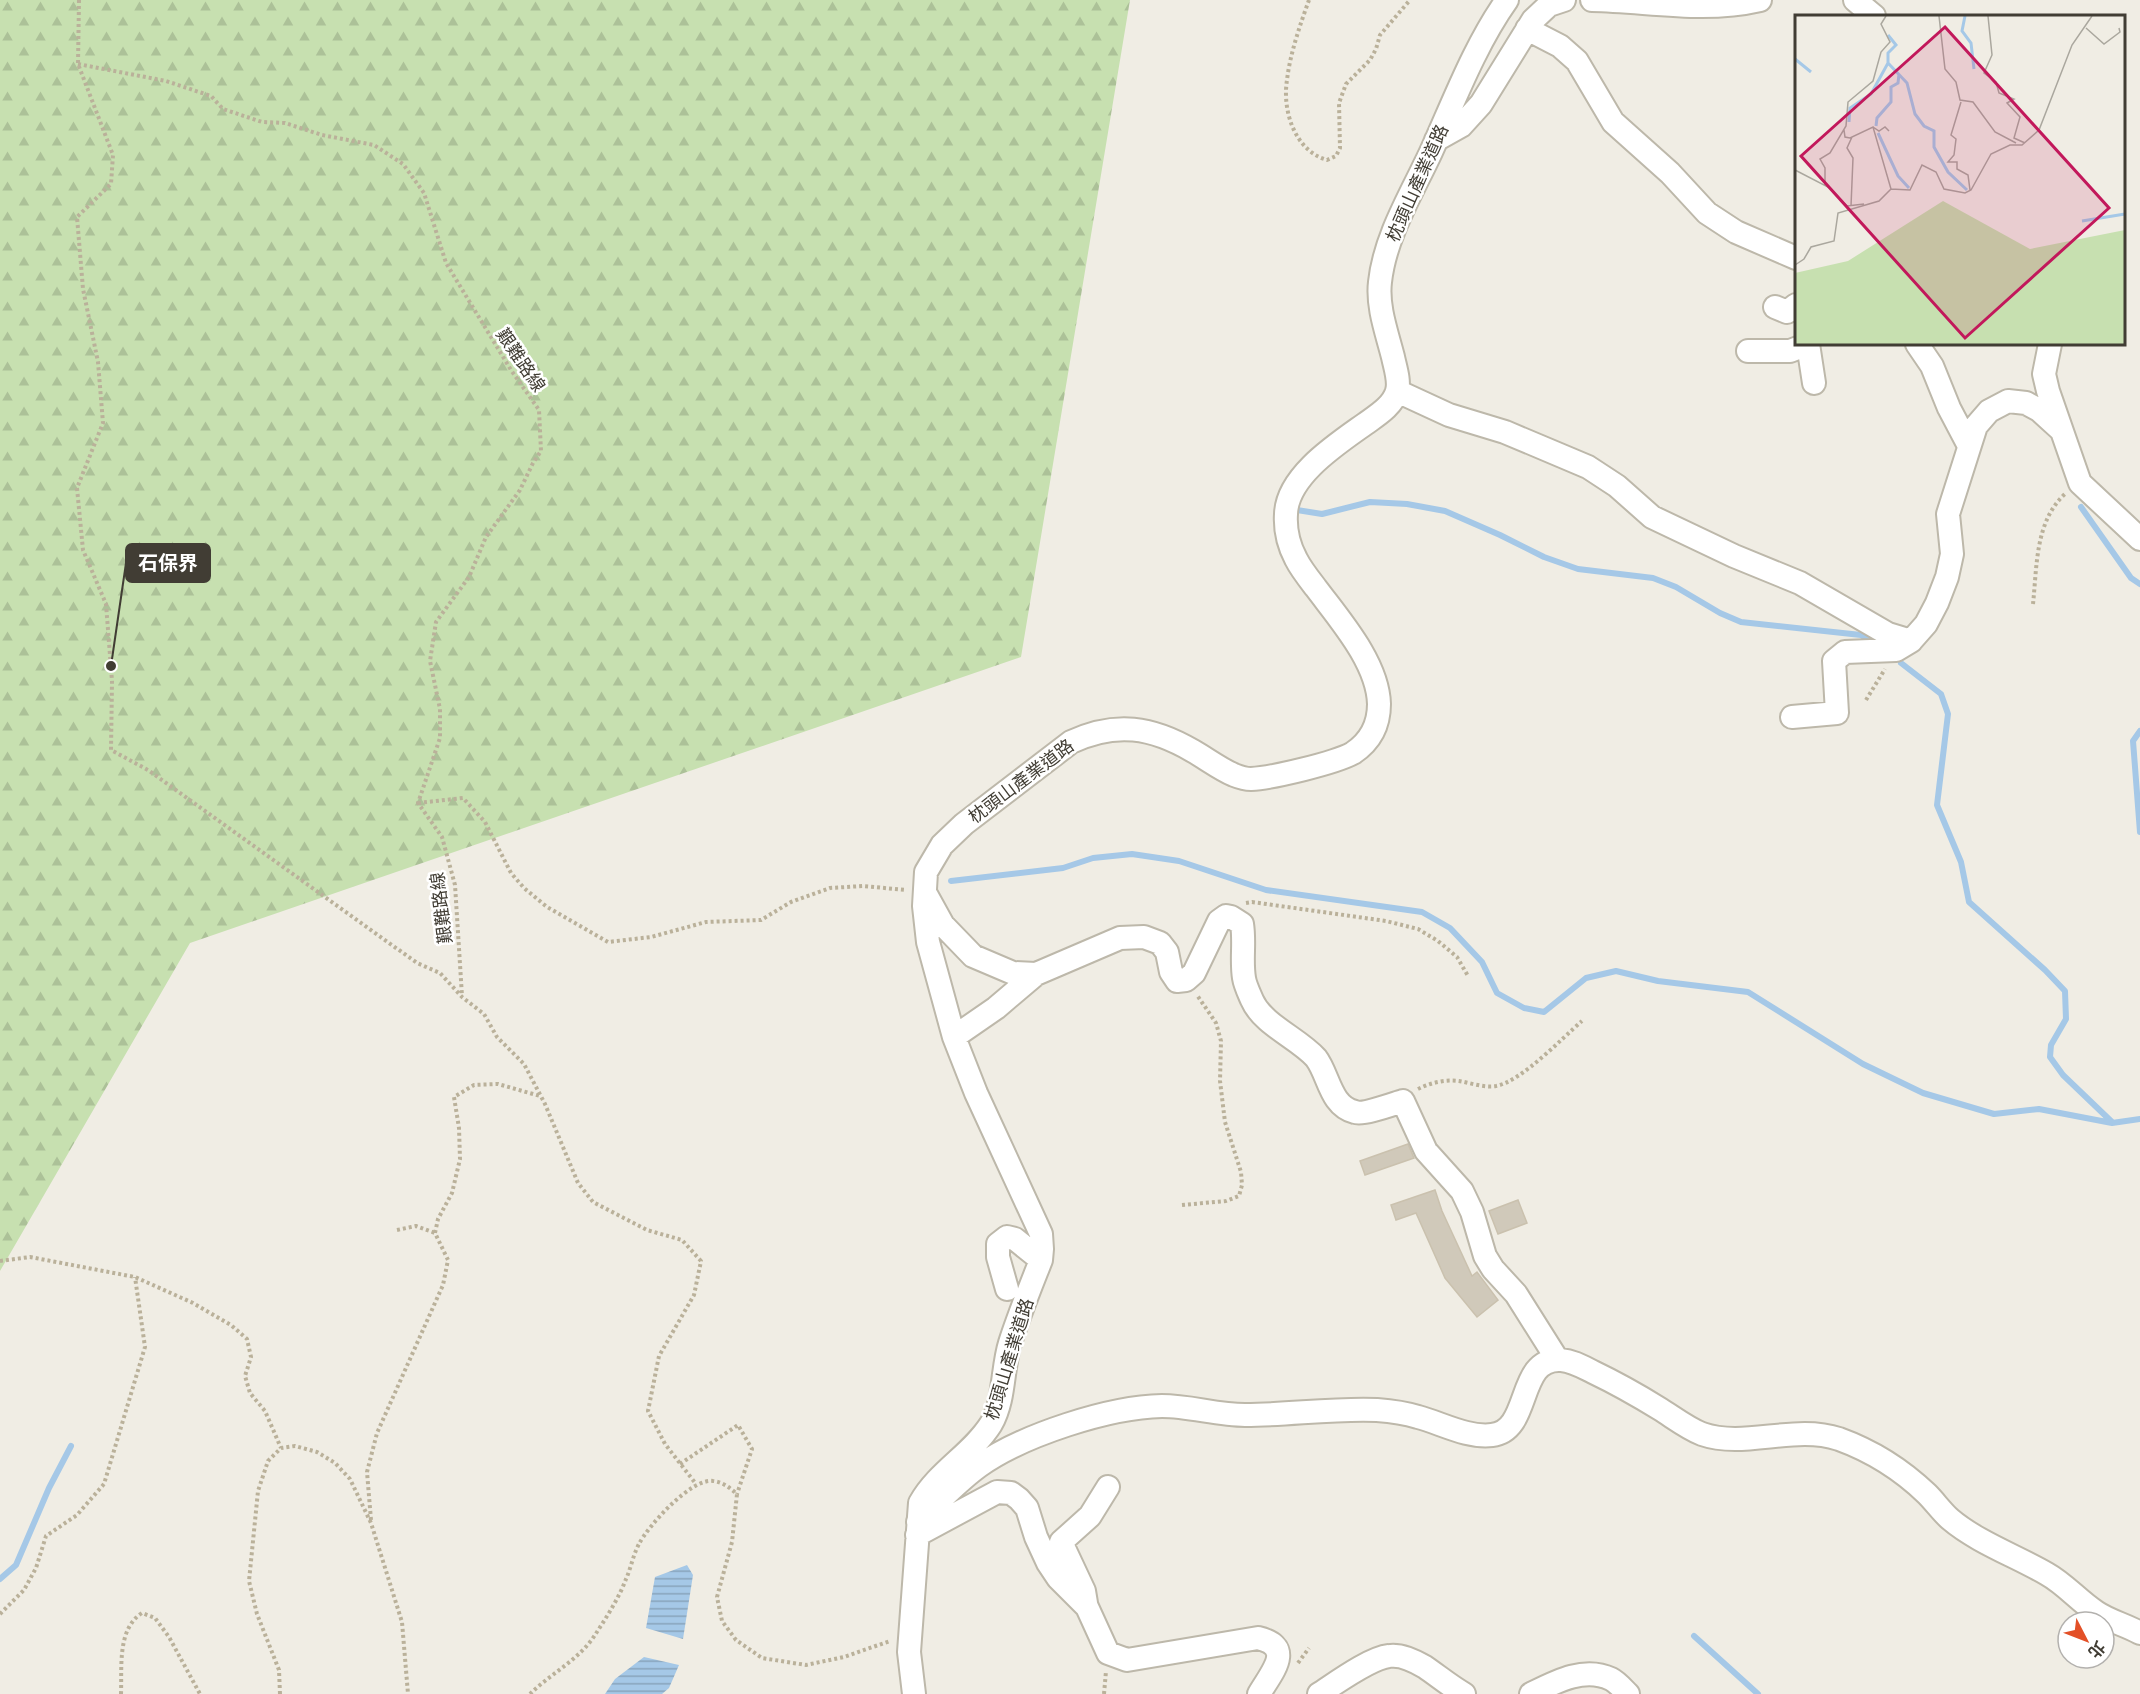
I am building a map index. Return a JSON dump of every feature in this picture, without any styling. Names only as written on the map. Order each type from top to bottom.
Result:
[{"type":"street","name":"枕頭山產業道路","points":[[914,1694],[909,1652],[920,1503],[928,1488],[981,1436],[991,1423],[998,1408],[1009,1345],[1041,1260],[1041,1234],[976,1093],[954,1037],[928,942],[924,906],[926,872],[942,845],[964,824],[1071,742],[1089,733],[1117,728],[1145,731],[1172,739],[1233,775],[1248,779],[1335,761],[1364,744],[1375,731],[1379,718],[1379,696],[1374,674],[1346,627],[1296,560],[1288,538],[1285,512],[1293,488],[1304,475],[1329,450],[1379,414],[1390,403],[1397,391],[1397,373],[1380,304],[1380,282],[1389,243],[1477,52],[1507,0]]},
{"type":"street","points":[[1436,140],[1461,126],[1481,104],[1533,20],[1549,5],[1564,0]]},
{"type":"street","points":[[1592,0],[1667,6],[1736,6],[1760,0]]},
{"type":"street","points":[[1855,0],[1873,15]]},
{"type":"street","points":[[1527,29],[1560,46],[1577,61],[1613,122],[1670,173],[1707,213],[1736,232],[1795,257]]},
{"type":"street","points":[[1748,351],[1790,351],[1805,345]]},
{"type":"street","points":[[1808,345],[1814,383]]},
{"type":"street","points":[[1918,345],[1932,366],[1949,408],[1969,446]]},
{"type":"street","points":[[2050,345],[2044,374],[2080,483],[2140,539]]},
{"type":"street","points":[[1397,391],[1449,415],[1504,432],[1587,467],[1617,486],[1652,517],[1800,584],[1888,634],[1903,646]]},
{"type":"street","points":[[1792,717],[1837,713],[1834,661],[1845,652],[1903,646],[1926,624],[1947,577],[1952,554],[1948,514],[1976,426],[1989,411],[2008,401],[2026,403],[2039,410],[2061,430]]},
{"type":"street","points":[[925,892],[943,925],[973,956],[1013,973],[1036,974]]},
{"type":"street","points":[[954,1037],[996,1008],[1036,974],[1120,938],[1144,937],[1160,943],[1167,952],[1171,972],[1177,981],[1186,980],[1194,973],[1219,921],[1226,916],[1231,917],[1242,924],[1244,980],[1254,1003],[1275,1025],[1308,1050],[1318,1061],[1326,1081],[1347,1109],[1357,1113],[1403,1101],[1426,1151],[1462,1191],[1472,1212],[1489,1262],[1516,1294],[1557,1359]]},
{"type":"street","points":[[1006,1289],[998,1257],[998,1244],[1007,1237],[1015,1239],[1041,1260]]},
{"type":"street","points":[[918,1529],[946,1494],[980,1465],[1015,1446],[1066,1425],[1125,1410],[1164,1406],[1245,1415],[1378,1410],[1414,1415],[1467,1432],[1489,1436],[1501,1433],[1513,1423],[1529,1380],[1543,1366],[1557,1359],[1575,1363],[1607,1378],[1698,1432],[1717,1438],[1799,1433],[1835,1438],[1865,1449],[1904,1473],[1949,1519],[2052,1577],[2099,1615],[2140,1633]]},
{"type":"street","points":[[1108,1487],[1090,1516],[1061,1542],[1108,1653],[1127,1660],[1258,1638],[1270,1641],[1278,1648],[1279,1655],[1277,1663],[1259,1694]]},
{"type":"street","points":[[918,1529],[997,1492],[1011,1494],[1027,1508],[1036,1537],[1058,1578],[1087,1607]]},
{"type":"street","points":[[1318,1694],[1377,1659],[1391,1655],[1424,1666],[1449,1686],[1464,1694]]},
{"type":"street","points":[[1531,1694],[1560,1680],[1579,1675],[1600,1675],[1613,1679],[1628,1694]]},
{"type":"path","points":[[79,0],[78,64],[113,155],[111,184],[77,217],[83,289],[98,362],[104,423],[76,488],[83,550],[106,604],[112,681],[111,750],[148,770],[417,963],[440,973],[462,997],[484,1014],[498,1037],[524,1064],[578,1183],[592,1202],[647,1230],[682,1240],[701,1261],[694,1295],[659,1356],[648,1411],[665,1444],[696,1484]]},
{"type":"path","points":[[1309,0],[1286,82],[1289,119],[1298,138],[1317,157],[1327,160],[1336,156],[1340,148],[1339,103],[1346,84],[1370,60],[1380,34],[1410,0]]},
{"type":"path","name":"艱難路線","points":[[78,64],[166,81],[211,96],[223,109],[262,122],[285,123],[322,135],[374,145],[402,164],[424,193],[446,263],[511,370],[539,410],[541,451],[520,490],[486,537],[469,577],[436,622],[430,661],[440,709],[440,738],[418,803],[442,837],[455,885],[462,997]]},
{"type":"path","points":[[2033,604],[2040,538],[2052,507],[2080,483]]},
{"type":"path","points":[[1866,700],[1903,646]]},
{"type":"path","points":[[418,803],[463,798],[485,822],[512,873],[524,888],[547,907],[608,942],[651,937],[706,922],[760,920],[791,902],[830,888],[863,886],[925,892]]},
{"type":"path","points":[[1231,917],[1237,907],[1243,903],[1252,902],[1386,921],[1418,929],[1438,941],[1457,957],[1468,976]]},
{"type":"path","points":[[1182,1205],[1226,1202],[1239,1196],[1242,1185],[1242,1172],[1225,1122],[1220,1081],[1221,1041],[1216,1023],[1186,980]]},
{"type":"path","points":[[1403,1101],[1421,1088],[1441,1081],[1485,1086],[1496,1086],[1508,1081],[1523,1072],[1582,1021]]},
{"type":"path","points":[[371,1524],[367,1472],[377,1433],[443,1285],[448,1260],[435,1233],[438,1219],[452,1193],[460,1158],[459,1128],[454,1097],[474,1085],[498,1084],[540,1096]]},
{"type":"path","points":[[397,1230],[416,1226],[435,1233]]},
{"type":"path","points":[[0,1261],[30,1257],[135,1277],[193,1303],[231,1325],[247,1339],[251,1357],[245,1377],[250,1393],[265,1411],[281,1448]]},
{"type":"path","points":[[0,1614],[24,1590],[36,1569],[46,1536],[77,1515],[104,1485],[145,1347],[135,1277]]},
{"type":"path","points":[[680,1464],[738,1425],[753,1449],[737,1494],[732,1542],[717,1597],[722,1621],[736,1640],[762,1658],[806,1665],[844,1657],[910,1634]]},
{"type":"path","points":[[280,1694],[279,1670],[257,1614],[249,1581],[258,1491],[268,1461],[281,1448],[295,1446],[316,1452],[335,1463],[350,1479],[371,1524],[402,1622],[408,1694]]},
{"type":"path","points":[[530,1694],[582,1650],[594,1636],[626,1581],[638,1546],[646,1532],[675,1502],[696,1484],[711,1480],[723,1484],[737,1494]]},
{"type":"path","points":[[121,1694],[124,1637],[132,1619],[142,1613],[155,1618],[169,1637],[200,1694]]},
{"type":"green space","points":[[0,0],[1130,0],[1021,657],[190,943],[0,1271]]},
{"type":"water","points":[[687,1565],[693,1575],[683,1639],[646,1628],[655,1577]]},
{"type":"water","points":[[644,1657],[679,1665],[669,1688],[662,1694],[605,1694],[615,1679]]},
{"type":"building","points":[[1408,1144],[1414,1158],[1365,1175],[1360,1161]]},
{"type":"building","points":[[1435,1190],[1442,1211],[1472,1276],[1477,1272],[1498,1300],[1477,1317],[1445,1278],[1416,1213],[1396,1220],[1391,1205]]},
{"type":"building","points":[[1518,1200],[1527,1223],[1498,1234],[1489,1211]]},
{"type":"waterway","points":[[1297,510],[1322,514],[1370,502],[1407,504],[1445,511],[1544,557],[1578,569],[1653,578],[1676,587],[1720,613],[1741,622],[1861,635],[1873,643]]},
{"type":"waterway","points":[[2081,507],[2131,578],[2140,584]]},
{"type":"waterway","points":[[1901,663],[1941,694],[1948,714],[1937,805],[1961,862],[1969,902],[2045,970],[2065,991],[2066,1019],[2051,1045],[2050,1057],[2063,1075],[2112,1122]]},
{"type":"waterway","points":[[2140,731],[2133,741],[2140,832]]},
{"type":"waterway","points":[[951,881],[1063,868],[1093,858],[1132,854],[1179,861],[1266,890],[1422,912],[1450,928],[1482,962],[1497,993],[1524,1008],[1544,1012],[1586,978],[1616,971],[1658,981],[1748,992],[1863,1064],[1923,1093],[1994,1114],[2039,1109],[2112,1123],[2140,1119]]},
{"type":"waterway","points":[[0,1579],[16,1565],[49,1488],[71,1446]]},
{"type":"waterway","points":[[1694,1636],[1758,1694]]},
{"type":"place","name":"石保界","points":[[111,666]]}]
